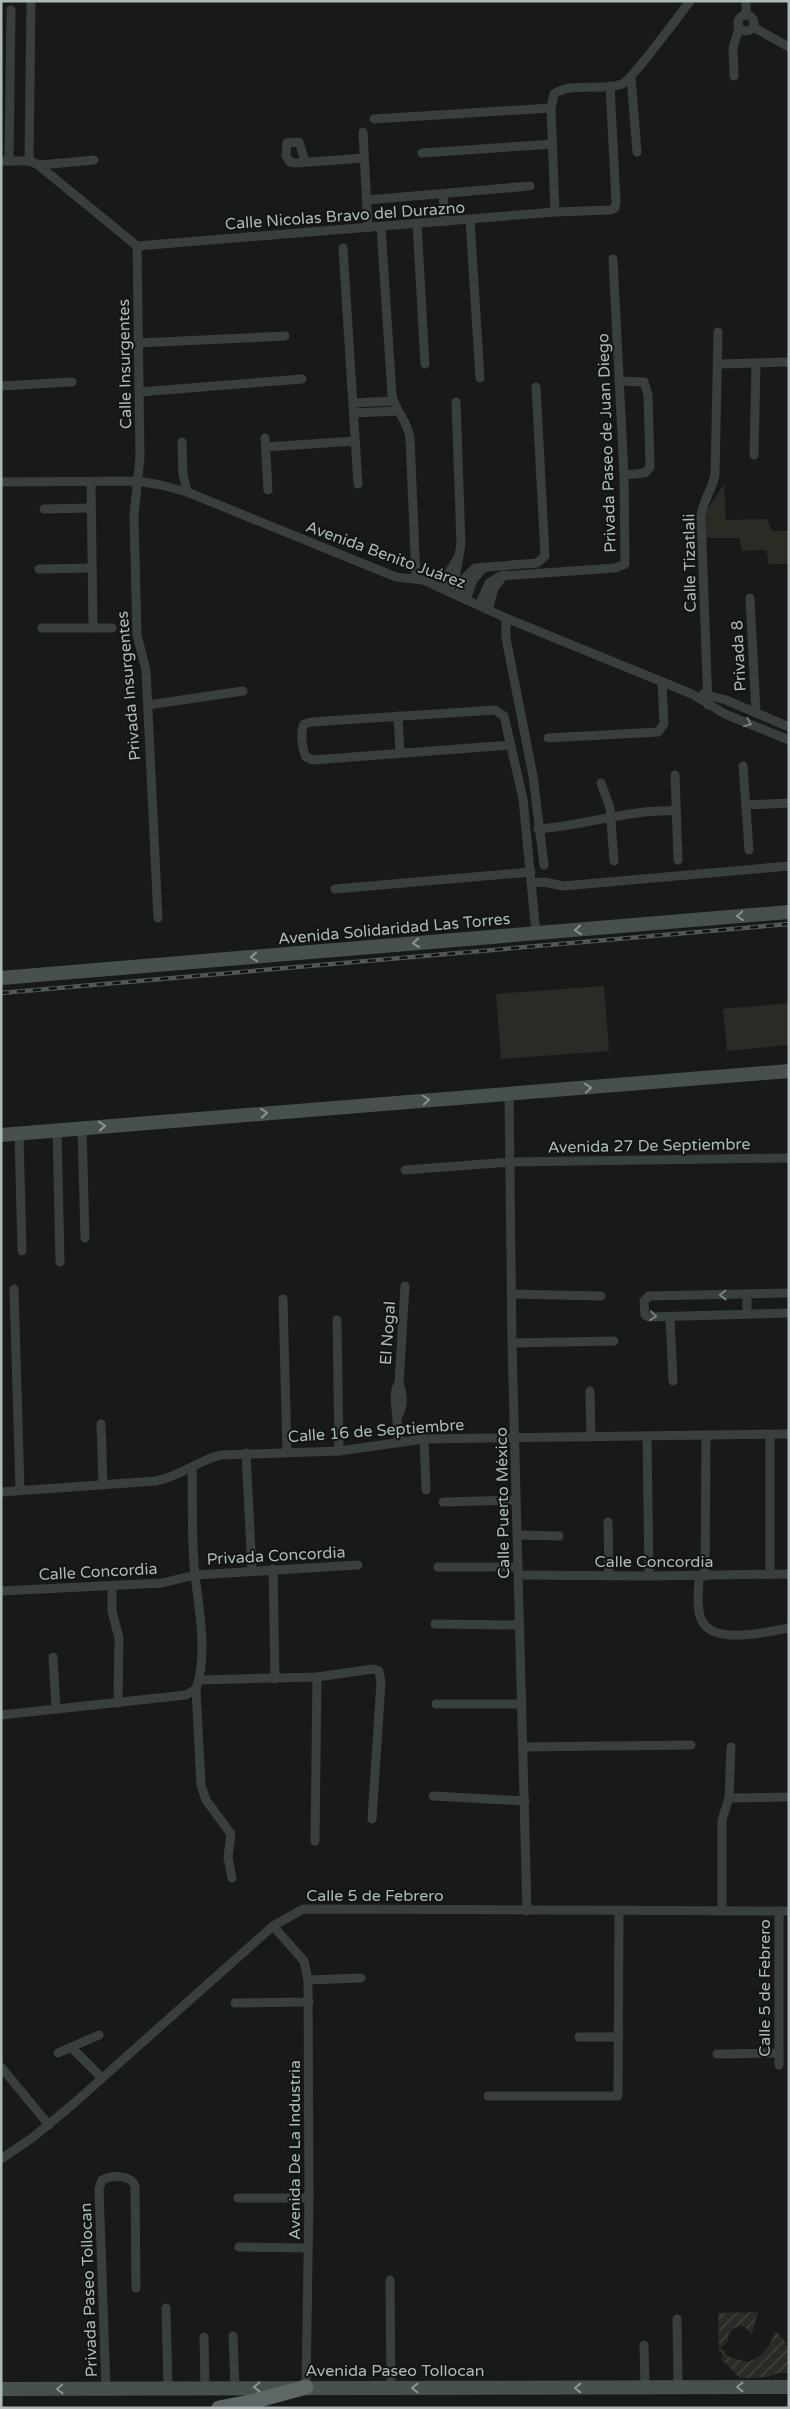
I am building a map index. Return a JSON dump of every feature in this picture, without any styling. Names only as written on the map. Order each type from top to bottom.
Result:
[{"type":"highway","points":[[219,2408],[256,2401],[306,2387]]},
{"type":"main road","name":"Avenida Solidaridad Las Torres","points":[[1,978],[789,912]]},
{"type":"main road","points":[[1,1135],[789,1071]]},
{"type":"main road","name":"Avenida Paseo Tollocan","points":[[1,2389],[235,2387],[678,2388],[789,2386]]},
{"type":"street","points":[[555,212],[552,99],[558,92],[622,84],[631,77],[690,1]]},
{"type":"street","points":[[746,1],[746,15]]},
{"type":"street","points":[[29,161],[31,4]]},
{"type":"street","points":[[11,10],[5,161],[29,161],[40,165],[137,246]]},
{"type":"street","points":[[746,15],[752,18],[752,27]]},
{"type":"street","points":[[734,76],[733,48],[739,28],[739,20],[746,15]]},
{"type":"street","points":[[739,28],[746,31],[752,27]]},
{"type":"street","points":[[752,27],[789,47]]},
{"type":"street","points":[[631,77],[637,152]]},
{"type":"street","name":"Calle Nicolas Bravo del Durazno","points":[[137,246],[555,212],[607,211],[614,208],[616,202],[610,86]]},
{"type":"street","points":[[374,119],[551,108]]},
{"type":"street","points":[[363,132],[368,228]]},
{"type":"street","points":[[422,153],[553,144]]},
{"type":"street","points":[[305,161],[364,158]]},
{"type":"street","points":[[40,165],[94,160]]},
{"type":"street","points":[[367,200],[530,186]]},
{"type":"street","points":[[443,194],[445,222]]},
{"type":"street","points":[[470,220],[480,378]]},
{"type":"street","points":[[418,224],[425,364]]},
{"type":"street","points":[[382,227],[393,401],[397,411],[406,422],[410,438],[416,578]]},
{"type":"street","name":"Calle Insurgentes","points":[[137,246],[140,457],[137,482]]},
{"type":"street","points":[[343,248],[358,484]]},
{"type":"street","name":"Privada Paseo de Juan Diego","points":[[505,575],[622,567],[626,560],[624,475],[613,259]]},
{"type":"street","name":"Calle Tizatlali","points":[[708,706],[701,516],[702,506],[713,485],[715,475],[718,332]]},
{"type":"street","points":[[138,343],[285,336]]},
{"type":"street","points":[[718,364],[789,362]]},
{"type":"street","points":[[754,454],[756,363]]},
{"type":"street","points":[[139,392],[302,379]]},
{"type":"street","points":[[619,381],[644,382],[648,394],[650,466],[645,473],[624,475]]},
{"type":"street","points":[[1,386],[72,382]]},
{"type":"street","points":[[462,598],[467,574],[475,568],[537,563],[545,556],[536,387]]},
{"type":"street","points":[[353,403],[393,401]]},
{"type":"street","points":[[446,590],[449,570],[459,557],[462,538],[456,402]]},
{"type":"street","points":[[354,413],[397,411]]},
{"type":"street","points":[[268,490],[265,442],[355,441]]},
{"type":"street","points":[[182,442],[183,474],[187,492]]},
{"type":"street","name":"Avenida Benito Juárez","points":[[1,482],[137,482],[161,485],[187,492],[396,577],[416,578],[446,590],[506,618],[692,694],[708,706],[789,740]]},
{"type":"street","points":[[91,482],[93,628]]},
{"type":"street","name":"Privada Insurgentes","points":[[137,482],[134,516],[137,635],[145,664],[158,918]]},
{"type":"street","points":[[44,509],[92,508]]},
{"type":"street","points":[[39,569],[92,568]]},
{"type":"street","points":[[479,606],[489,582],[496,577],[505,575]]},
{"type":"street","points":[[488,610],[494,588],[505,575]]},
{"type":"street","name":"Privada 8","points":[[750,598],[756,713]]},
{"type":"street","points":[[506,618],[506,638],[533,776],[544,865]]},
{"type":"street","points":[[42,628],[112,628]]},
{"type":"street","points":[[548,738],[658,732],[664,724],[662,682]]},
{"type":"street","points":[[148,705],[243,690]]},
{"type":"street","name":"Avenida Benito Juárez","points":[[692,694],[707,694],[787,726]]},
{"type":"street","points":[[511,746],[309,759],[304,751],[302,732],[304,724],[312,722],[498,710],[504,716],[520,780],[536,933]]},
{"type":"street","points":[[398,716],[400,753]]},
{"type":"street","points":[[779,736],[787,726]]},
{"type":"street","points":[[743,766],[749,850]]},
{"type":"street","points":[[675,775],[678,860]]},
{"type":"street","points":[[601,783],[608,800],[612,818],[614,862]]},
{"type":"street","points":[[746,805],[789,803]]},
{"type":"street","points":[[538,826],[612,818],[643,811],[676,811]]},
{"type":"street","points":[[532,883],[544,882],[563,886],[789,866]]},
{"type":"street","points":[[335,889],[531,872]]},
{"type":"street","name":"Calle Puerto México","points":[[510,1094],[512,1343],[527,1911]]},
{"type":"street","points":[[82,1128],[85,1238]]},
{"type":"street","points":[[57,1130],[60,1262]]},
{"type":"street","points":[[18,1134],[22,1251]]},
{"type":"street","name":"Avenida 27 De Septiembre","points":[[405,1170],[510,1162],[789,1158]]},
{"type":"street","name":"El Nogal","points":[[399,1441],[398,1416],[395,1410],[396,1389],[399,1383],[405,1286]]},
{"type":"street","points":[[14,1289],[20,1490]]},
{"type":"street","points":[[789,1293],[649,1296],[644,1300],[644,1313],[647,1316],[789,1313]]},
{"type":"street","points":[[511,1294],[602,1296]]},
{"type":"street","points":[[747,1294],[747,1314]]},
{"type":"street","points":[[283,1299],[287,1452]]},
{"type":"street","points":[[670,1317],[673,1381]]},
{"type":"street","points":[[337,1320],[339,1451]]},
{"type":"street","points":[[512,1343],[614,1341]]},
{"type":"street","points":[[590,1391],[591,1437]]},
{"type":"street","points":[[101,1424],[103,1484]]},
{"type":"street","points":[[770,1434],[770,1574]]},
{"type":"street","name":"Calle 16 de Septiembre","points":[[1,1492],[166,1479],[214,1457],[246,1453],[339,1451],[399,1441],[424,1439],[789,1434]]},
{"type":"street","points":[[706,1435],[700,1617],[713,1632],[750,1634],[789,1628]]},
{"type":"street","points":[[647,1436],[649,1576]]},
{"type":"street","points":[[424,1439],[426,1490]]},
{"type":"street","points":[[246,1453],[252,1571]]},
{"type":"street","points":[[192,1467],[195,1575],[200,1616],[200,1680],[196,1690],[201,1784],[206,1800],[231,1834],[228,1857],[232,1878]]},
{"type":"street","points":[[443,1502],[516,1500]]},
{"type":"street","points":[[608,1522],[609,1576]]},
{"type":"street","points":[[518,1535],[559,1536]]},
{"type":"street","name":"Privada Concordia","points":[[195,1575],[358,1565]]},
{"type":"street","name":"Calle Concordia","points":[[438,1567],[609,1576],[789,1574]]},
{"type":"street","points":[[273,1569],[275,1680]]},
{"type":"street","name":"Calle Concordia","points":[[1,1591],[170,1582],[195,1575]]},
{"type":"street","points":[[112,1586],[112,1612],[119,1638],[118,1703]]},
{"type":"street","points":[[435,1624],[520,1624]]},
{"type":"street","points":[[53,1657],[56,1709]]},
{"type":"street","points":[[200,1680],[275,1680],[317,1677],[373,1669],[381,1674],[372,1819]]},
{"type":"street","points":[[315,1842],[317,1677]]},
{"type":"street","points":[[1,1715],[186,1695],[196,1690]]},
{"type":"street","points":[[436,1704],[522,1704]]},
{"type":"street","points":[[523,1747],[691,1744]]},
{"type":"street","points":[[722,1910],[722,1820],[729,1798],[731,1748]]},
{"type":"street","points":[[433,1796],[525,1801]]},
{"type":"street","points":[[729,1798],[789,1797]]},
{"type":"street","name":"Calle 5 de Febrero","points":[[1,2159],[49,2125],[273,1926],[293,1913],[309,1908],[527,1911],[789,1911]]},
{"type":"street","points":[[488,2096],[618,2096],[618,1910]]},
{"type":"street","name":"Calle 5 de Febrero","points":[[779,1911],[779,2065]]},
{"type":"street","name":"Avenida De La Industria","points":[[273,1926],[304,1961],[308,1980],[309,2198],[306,2387]]},
{"type":"street","points":[[308,1980],[361,1978]]},
{"type":"street","points":[[235,2003],[309,2002]]},
{"type":"street","points":[[58,2053],[99,2035]]},
{"type":"street","points":[[579,2037],[619,2037]]},
{"type":"street","points":[[71,2047],[102,2078]]},
{"type":"street","points":[[717,2054],[779,2053]]},
{"type":"street","points":[[1,2067],[49,2125]]},
{"type":"street","name":"Privada Paseo Tollocan","points":[[106,2388],[99,2189],[102,2180],[107,2178],[127,2178],[135,2186],[136,2288]]},
{"type":"street","points":[[238,2198],[309,2198]]},
{"type":"street","points":[[239,2247],[308,2248]]},
{"type":"street","points":[[390,2280],[391,2388]]},
{"type":"street","points":[[166,2308],[168,2388]]},
{"type":"street","points":[[677,2319],[678,2388]]},
{"type":"street","points":[[234,2336],[235,2387]]},
{"type":"street","points":[[204,2337],[205,2388]]},
{"type":"street","points":[[644,2345],[645,2388]]},
{"type":"shaded area","points":[[724,484],[726,520],[767,519],[772,531],[789,531],[789,564],[769,564],[766,550],[742,551],[739,538],[706,538],[706,511]]},
{"type":"shaded area","points":[[604,986],[609,1051],[501,1059],[496,994]]},
{"type":"shaded area","points":[[789,1003],[789,1045],[727,1051],[723,1009]]},
{"type":"shaded area","points":[[758,2312],[752,2334],[743,2326],[736,2327],[731,2330],[728,2342],[720,2347],[729,2357],[748,2362],[766,2350],[775,2331],[784,2340],[788,2349],[789,2373],[779,2373],[768,2377],[740,2378],[721,2359],[723,2359],[722,2352],[719,2352],[718,2313]]},
{"type":"railway","points":[[1,993],[789,924]]}]
